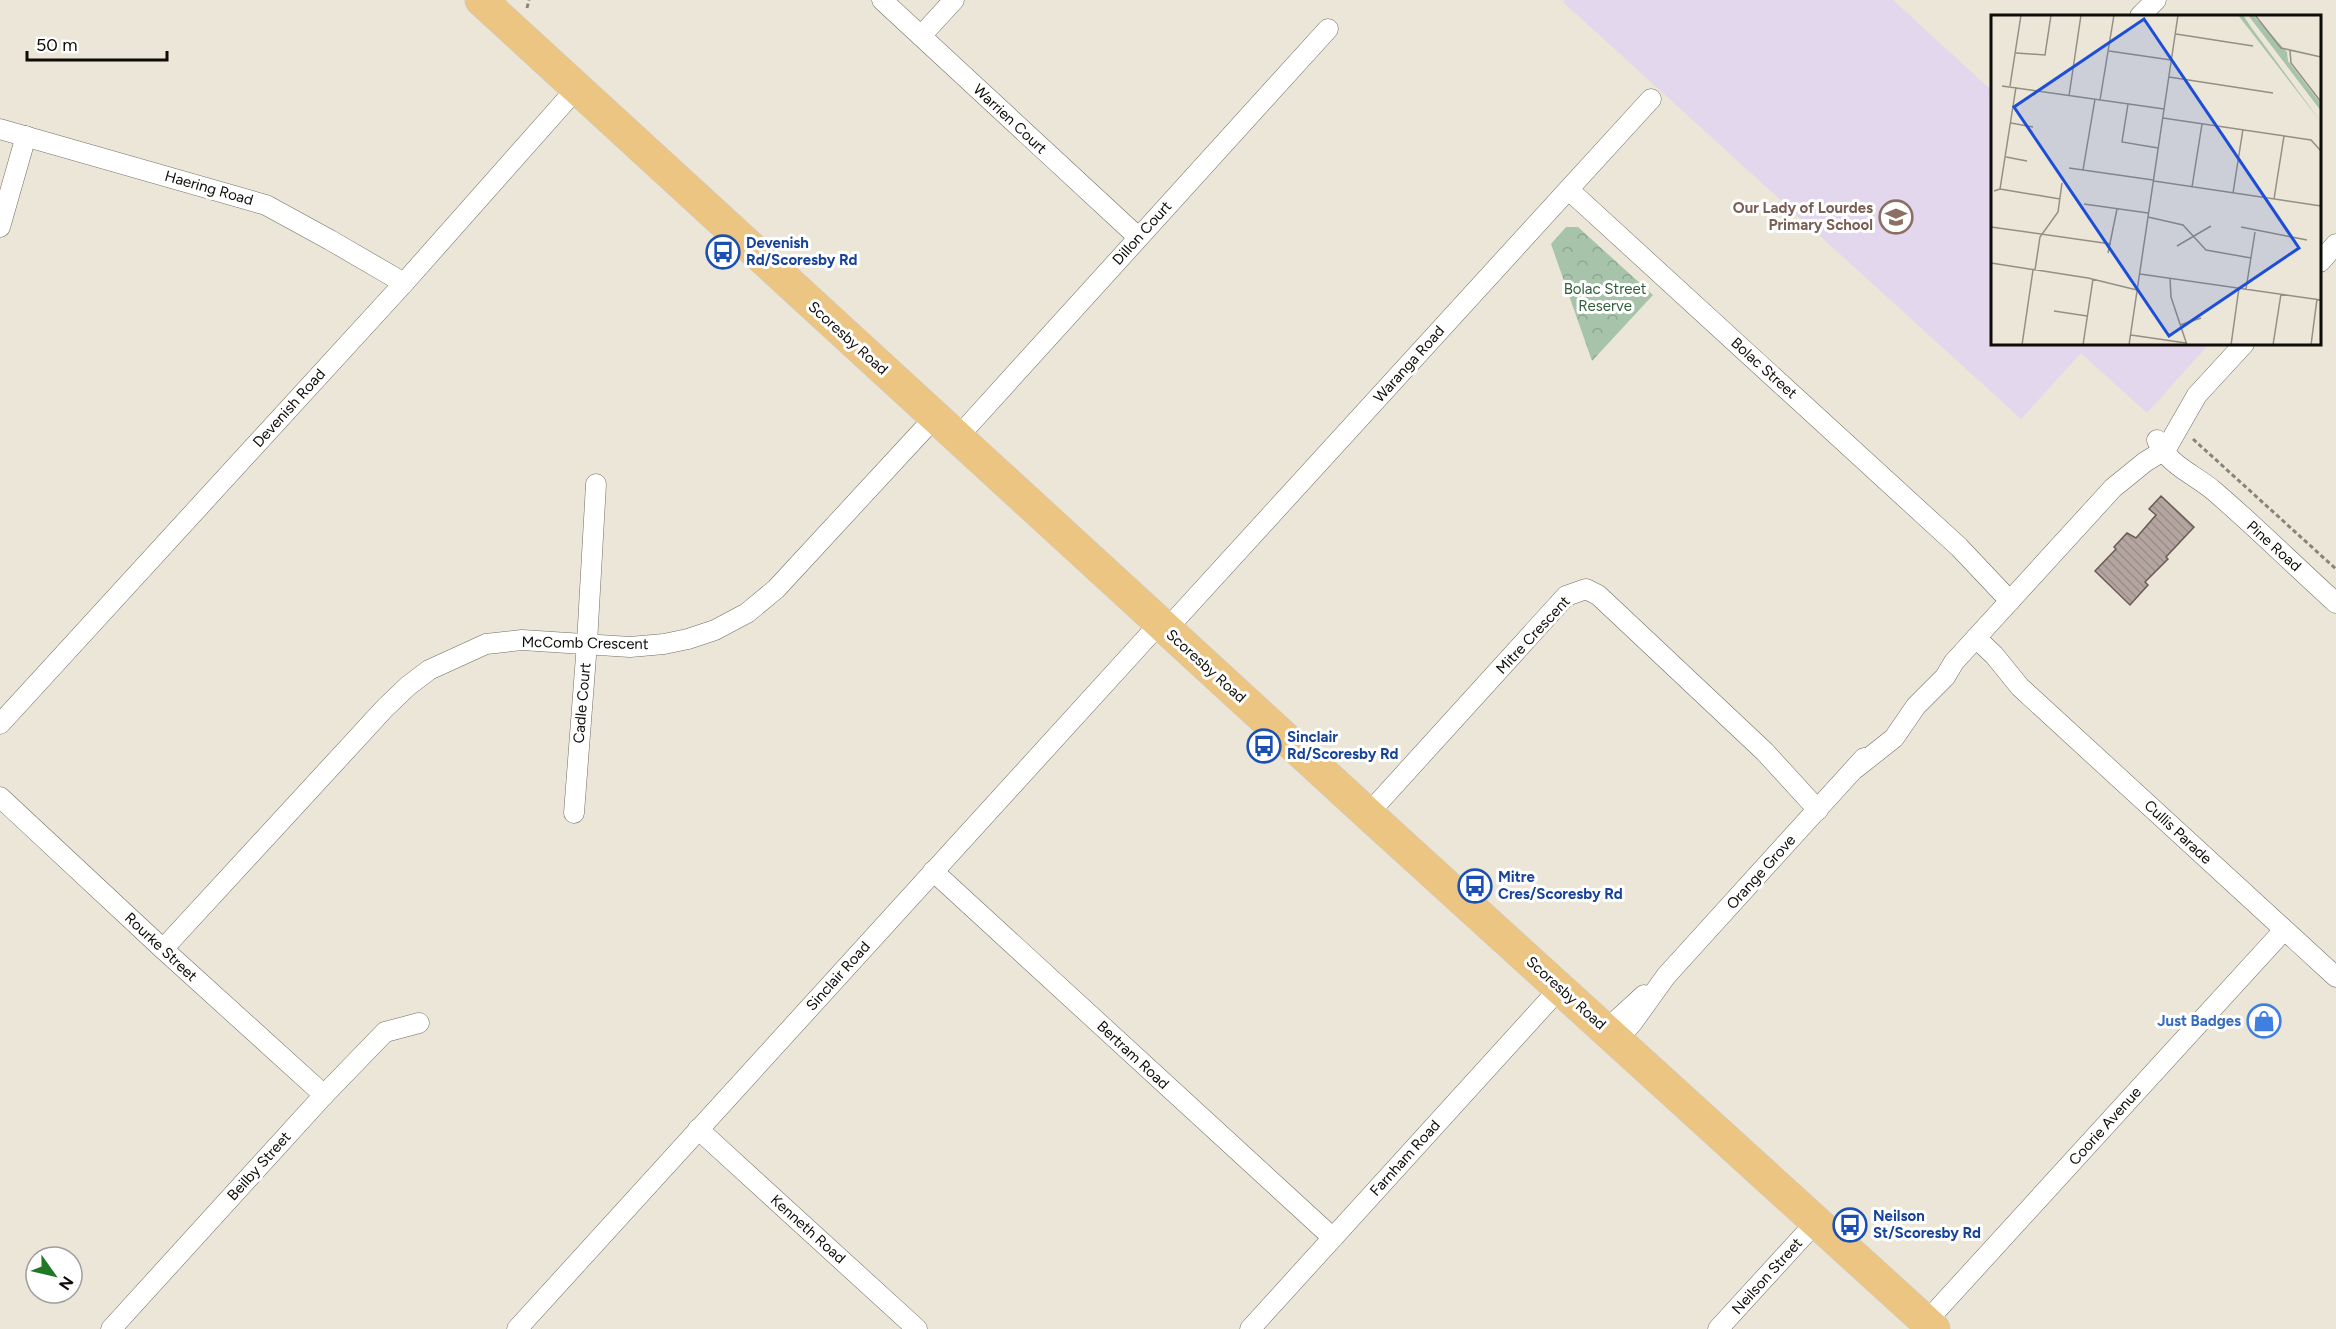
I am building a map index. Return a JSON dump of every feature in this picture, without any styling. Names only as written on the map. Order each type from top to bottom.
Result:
[{"type":"main road","name":"Scoresby Road","points":[[481,0],[1163,627],[1930,1326]]},
{"type":"street","name":"Warrien Court","points":[[882,0],[1138,237]]},
{"type":"street","points":[[921,36],[954,0]]},
{"type":"street","points":[[2141,15],[2156,0]]},
{"type":"street","name":"Dillon Court","points":[[957,438],[1328,29]]},
{"type":"street","name":"Devenish Road","points":[[1,721],[404,284],[576,89]]},
{"type":"street","name":"Waranga Road","points":[[1163,627],[1652,99]]},
{"type":"street","name":"Haering Road","points":[[0,129],[266,205],[404,284]]},
{"type":"street","points":[[0,227],[26,136]]},
{"type":"street","name":"Bolac Street","points":[[1569,190],[2014,596]]},
{"type":"street","points":[[2321,260],[2336,244]]},
{"type":"street","name":"Orange Grove","points":[[1612,1035],[1623,1013],[1666,976],[1856,768],[1887,730],[1904,702],[1935,673],[1954,662],[1972,643],[2113,488],[2128,462],[2163,445],[2175,411],[2197,395],[2243,345]]},
{"type":"street","name":"McComb Crescent","points":[[163,949],[379,715],[408,686],[429,670],[486,644],[522,640],[630,647],[664,644],[715,630],[747,613],[776,589],[935,417]]},
{"type":"street","name":"Pine Road","points":[[2163,445],[2184,471],[2212,489],[2336,603]]},
{"type":"street","name":"Cadle Court","points":[[574,813],[596,484]]},
{"type":"street","name":"Mitre Crescent","points":[[1368,814],[1566,596],[1586,589],[1598,595],[1822,805]]},
{"type":"street","name":"Sinclair Road","points":[[516,1329],[933,871],[1163,627]]},
{"type":"street","name":"Cullis Parade","points":[[1972,643],[1986,663],[2020,687],[2336,977]]},
{"type":"street","name":"Rourke Street","points":[[0,797],[324,1095]]},
{"type":"street","name":"Bertram Road","points":[[933,871],[1333,1238]]},
{"type":"street","name":"Coorie Avenue","points":[[1930,1326],[2284,930]]},
{"type":"street","name":"Farnham Road","points":[[1250,1329],[1560,988]]},
{"type":"street","name":"Beilby Street","points":[[111,1329],[324,1095],[385,1032],[419,1023]]},
{"type":"street","name":"Kenneth Road","points":[[698,1129],[917,1329]]},
{"type":"street","name":"Neilson Street","points":[[1718,1329],[1816,1222]]},
{"type":"path","points":[[527,8],[529,0]]},
{"type":"path","points":[[2191,437],[2336,569]]},
{"type":"shaded area","name":"Our Lady of Lourdes Primary School","points":[[1565,0],[1893,0],[1991,90],[1991,345],[2208,345],[2147,413],[2081,353],[2021,419],[1563,2]]},
{"type":"green space","name":"Bolac Street Reserve","points":[[1566,227],[1578,227],[1653,295],[1592,361],[1551,244]]},
{"type":"building","points":[[2161,496],[2194,527],[2166,557],[2168,559],[2145,582],[2148,585],[2130,605],[2095,571],[2116,549],[2114,547],[2127,533],[2136,538],[2156,515],[2149,509]]},
{"type":"place","name":"Our Lady of Lourdes Primary School","points":[[1896,217]]},
{"type":"place","name":"Devenish Rd/Scoresby Rd","points":[[723,252]]},
{"type":"place","name":"Sinclair Rd/Scoresby Rd","points":[[1264,746]]},
{"type":"place","name":"Mitre Cres/Scoresby Rd","points":[[1475,886]]},
{"type":"place","name":"Just Badges","points":[[2264,1021]]},
{"type":"place","name":"Neilson St/Scoresby Rd","points":[[1850,1225]]}]
